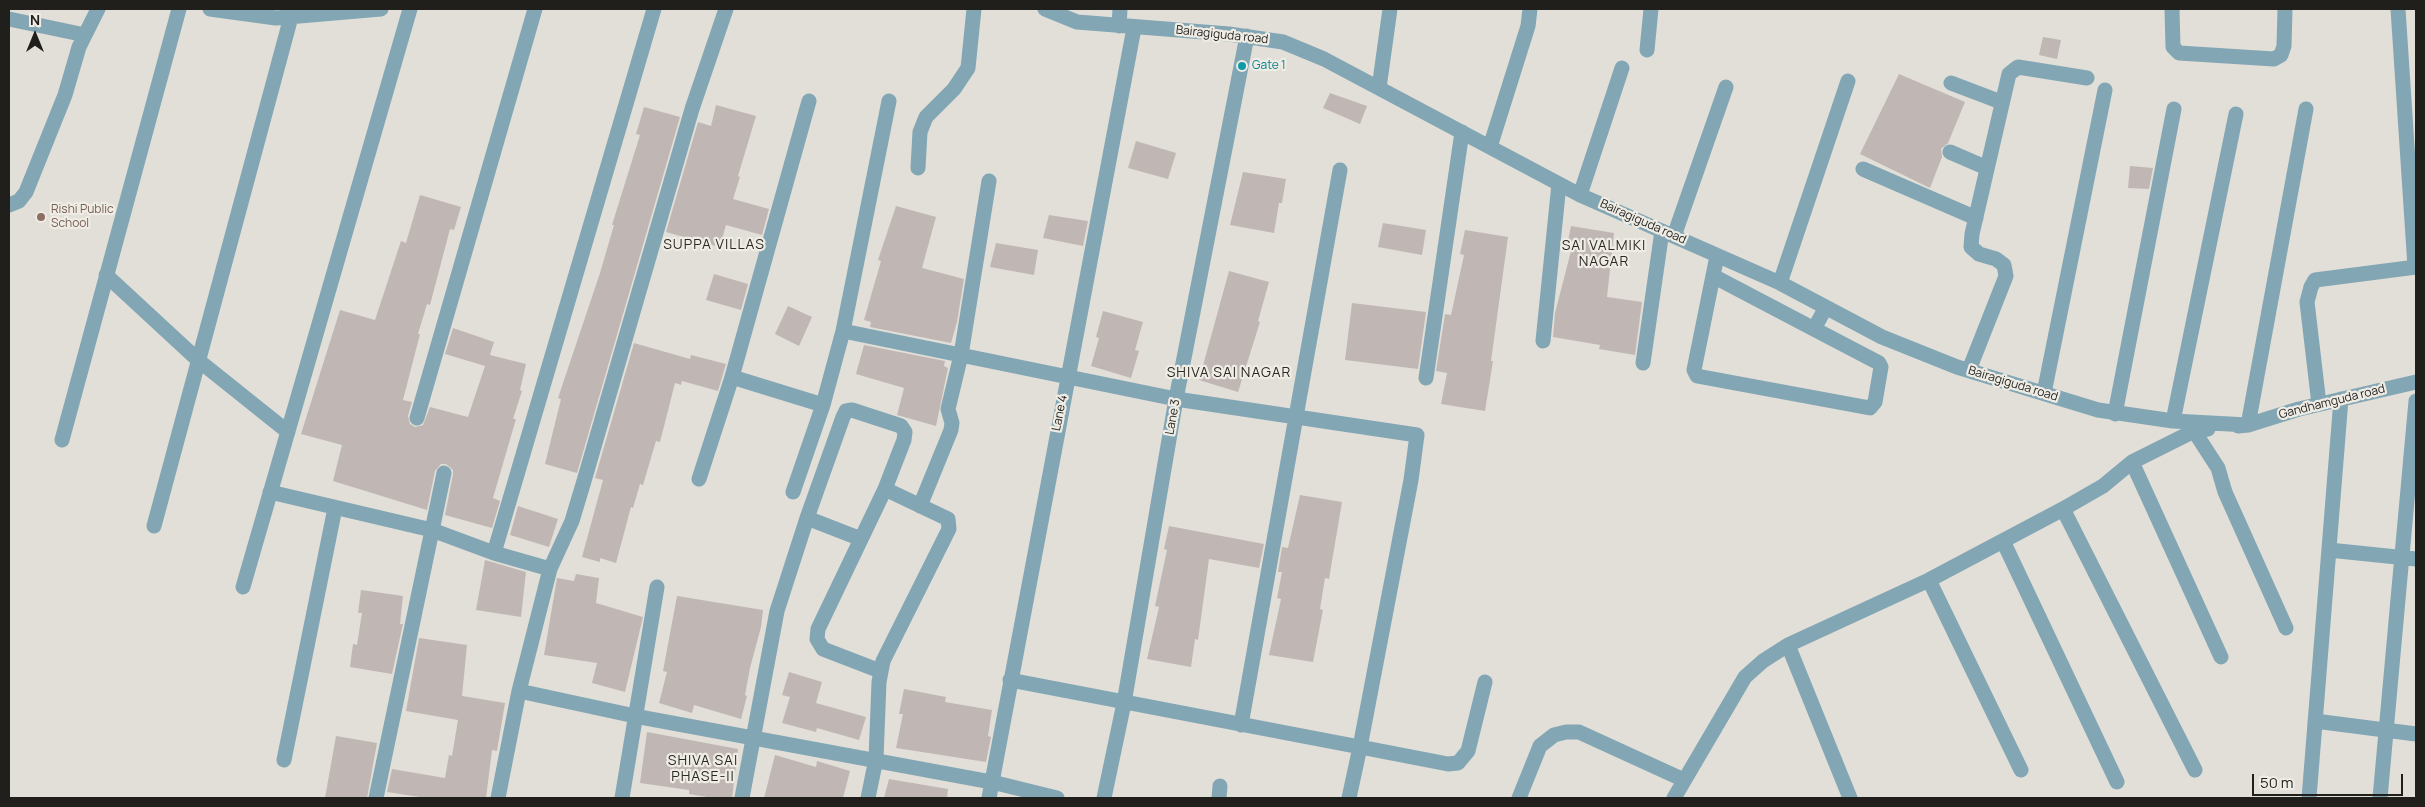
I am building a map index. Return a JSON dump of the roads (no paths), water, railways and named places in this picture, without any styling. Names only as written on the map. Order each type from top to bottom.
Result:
[{"type":"street","points":[[9,205],[19,201],[26,192],[65,95],[79,47],[98,9]]},
{"type":"street","points":[[62,440],[179,9]]},
{"type":"street","points":[[210,9],[291,17],[380,9]]},
{"type":"street","points":[[243,587],[410,9]]},
{"type":"street","points":[[417,418],[535,9]]},
{"type":"street","points":[[494,553],[654,9]]},
{"type":"street","points":[[498,798],[519,691],[550,569],[572,520],[582,489],[692,109],[726,9]]},
{"type":"street","points":[[918,168],[920,132],[926,118],[954,89],[968,68],[974,9]]},
{"type":"street","name":"Bairagiguda road","points":[[1045,9],[1077,22],[1247,36],[1283,42],[1324,59],[1580,195],[1780,283],[1882,338],[1969,370],[2116,414],[2172,421],[2248,425]]},
{"type":"street","name":"Lane 4","points":[[988,798],[1067,377],[1127,27],[1120,9]]},
{"type":"street","points":[[1379,88],[1390,9]]},
{"type":"street","points":[[1490,147],[1528,26],[1530,9]]},
{"type":"street","points":[[1646,50],[1651,9]]},
{"type":"street","points":[[2172,9],[2172,47],[2179,53],[2274,59],[2281,55],[2284,46],[2285,9]]},
{"type":"street","points":[[2319,404],[2307,302],[2311,287],[2316,280],[2416,267],[2398,9]]},
{"type":"street","points":[[154,526],[291,17]]},
{"type":"street","points":[[9,19],[85,35]]},
{"type":"street","name":"Lane 3","points":[[1104,798],[1124,703],[1176,399],[1247,36]]},
{"type":"street","points":[[1969,370],[2006,276],[2004,265],[1996,258],[1979,254],[1971,248],[2001,102],[2009,74],[2018,67],[2087,78]]},
{"type":"street","points":[[1580,195],[1622,68]]},
{"type":"street","points":[[1780,283],[1848,81]]},
{"type":"street","points":[[1951,83],[2001,102]]},
{"type":"street","points":[[1643,363],[1668,233],[1726,87]]},
{"type":"street","points":[[2044,393],[2105,90]]},
{"type":"street","points":[[699,479],[732,377],[809,101]]},
{"type":"street","points":[[793,492],[823,405],[843,331],[889,101]]},
{"type":"street","points":[[2116,414],[2174,109]]},
{"type":"street","points":[[1674,798],[1744,677],[1763,661],[1788,646],[1929,580],[2063,510],[2103,486],[2132,462],[2194,430],[2248,425],[2306,109]]},
{"type":"street","points":[[2172,421],[2236,114]]},
{"type":"street","points":[[1426,378],[1462,132]]},
{"type":"street","points":[[1950,152],[1987,168]]},
{"type":"street","points":[[1863,169],[1976,218]]},
{"type":"street","points":[[1241,725],[1340,170]]},
{"type":"street","points":[[920,506],[952,430],[948,409],[961,355],[989,181]]},
{"type":"street","points":[[1543,341],[1559,184]]},
{"type":"street","points":[[1715,277],[1879,363],[1882,372],[1875,402],[1870,408],[1698,376],[1694,370],[1715,277],[1717,256]]},
{"type":"street","points":[[106,275],[198,360],[288,432]]},
{"type":"street","points":[[1814,329],[1826,307]]},
{"type":"street","points":[[843,331],[1176,399],[1417,435],[1411,480],[1349,798]]},
{"type":"street","points":[[732,377],[823,405]]},
{"type":"street","name":"Gandhamguda road","points":[[2248,425],[2319,404],[2416,382]]},
{"type":"street","points":[[2309,798],[2341,399]]},
{"type":"street","points":[[2380,798],[2386,731],[2409,558],[2416,401]]},
{"type":"street","points":[[742,798],[777,610],[807,518],[846,411],[852,410],[902,426],[905,432],[904,440],[885,489],[818,629],[817,639],[823,649],[880,671]]},
{"type":"street","points":[[2194,430],[2218,468],[2225,492],[2286,628]]},
{"type":"street","points":[[2132,462],[2221,657]]},
{"type":"street","points":[[376,798],[444,473]]},
{"type":"street","points":[[868,798],[876,759],[880,671],[883,661],[949,529],[948,519],[885,489]]},
{"type":"street","points":[[270,492],[432,530],[494,553],[550,569]]},
{"type":"street","points":[[284,760],[335,508]]},
{"type":"street","points":[[2063,510],[2195,770]]},
{"type":"street","points":[[807,518],[861,539]]},
{"type":"street","points":[[2003,541],[2117,782]]},
{"type":"street","points":[[2329,550],[2409,558]]},
{"type":"street","points":[[1929,580],[2021,770]]},
{"type":"street","points":[[622,798],[657,587]]},
{"type":"street","points":[[1788,646],[1850,798]]},
{"type":"street","points":[[1010,680],[1448,764],[1458,763],[1468,751],[1485,682]]},
{"type":"street","points":[[519,691],[635,716],[754,736],[992,782],[1057,798]]},
{"type":"street","points":[[2315,721],[2416,734]]},
{"type":"street","points":[[1519,798],[1540,746],[1554,735],[1566,732],[1579,732],[1684,780]]},
{"type":"place","name":"Gate 1","points":[[1242,66]]},
{"type":"place","name":"Rishi Public School","points":[[41,217]]},
{"type":"district","name":"SUPPA VILLAS","points":[[714,245]]},
{"type":"district","name":"SAI VALMIKI NAGAR","points":[[1604,254]]},
{"type":"district","name":"SHIVA SAI NAGAR","points":[[1229,373]]},
{"type":"district","name":"SHIVA SAI PHASE-II","points":[[703,770]]}]
